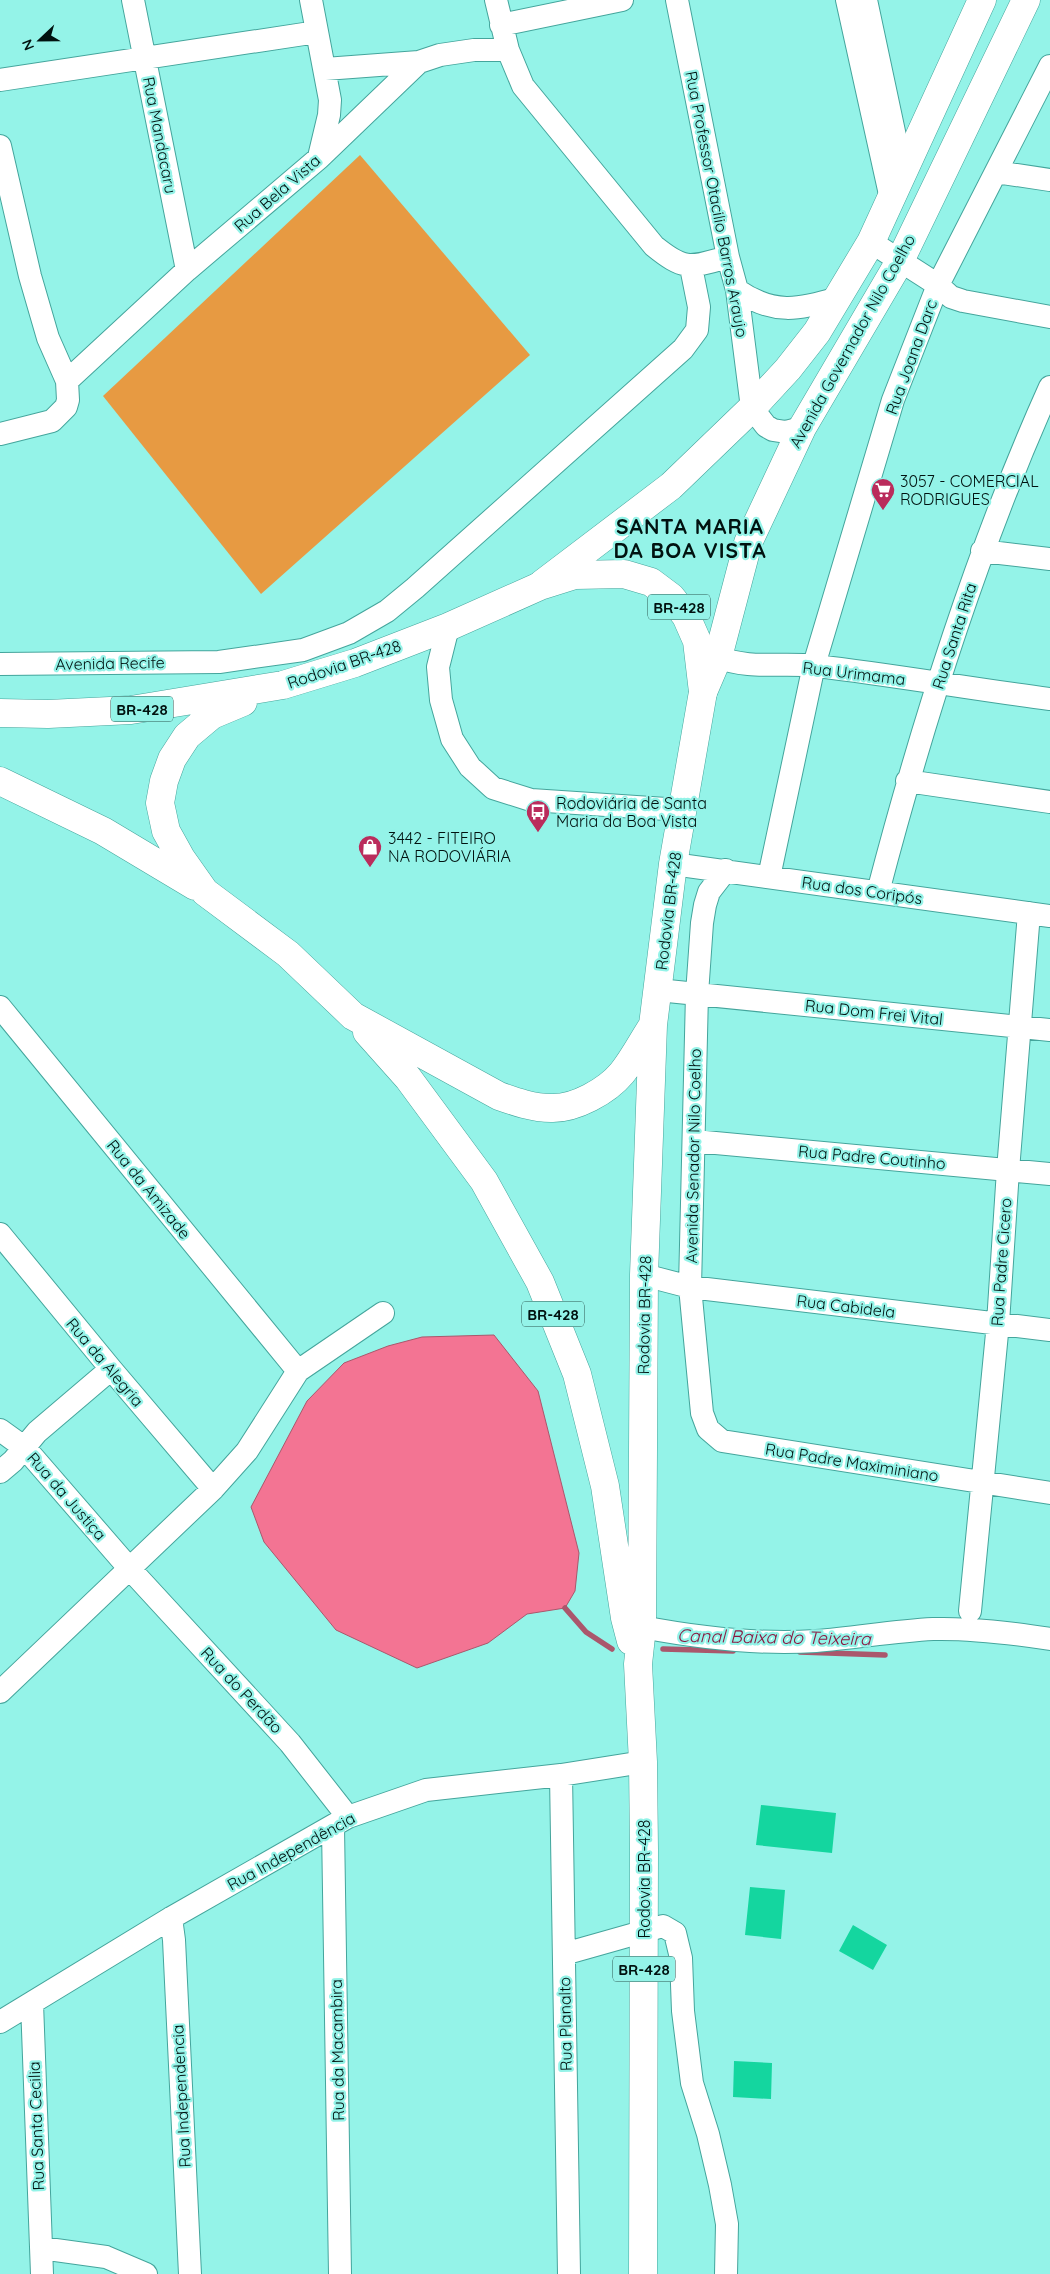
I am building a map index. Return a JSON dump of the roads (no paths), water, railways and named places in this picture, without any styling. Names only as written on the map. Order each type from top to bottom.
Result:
[{"type":"main road","name":"Avenida Governador Nilo Coelho","points":[[540,586],[671,486],[752,408],[788,369],[817,332],[870,242],[982,0]]},
{"type":"main road","name":"Avenida Governador Nilo Coelho","points":[[703,692],[718,657],[748,543],[802,428],[900,261],[1026,0]]},
{"type":"main road","name":"Rodovia BR-428","points":[[0,713],[131,710],[283,685],[355,663],[448,626],[540,586],[575,575],[597,573],[624,574],[651,582],[671,597],[686,616],[698,641],[703,692],[681,810],[653,1025],[644,1275],[642,1627],[638,1664],[643,1762],[643,2274]]},
{"type":"main road","points":[[205,892],[181,858],[166,831],[160,803],[164,781],[172,760],[187,736],[212,715],[283,685]]},
{"type":"main road","name":"BR-428","points":[[3,786],[103,831],[205,892],[288,954],[354,1016]]},
{"type":"main road","name":"Rodovia BR-428","points":[[354,1016],[408,1078],[484,1181],[540,1282],[577,1374],[603,1477],[625,1618],[638,1664]]},
{"type":"main road","points":[[354,1016],[499,1096],[521,1104],[552,1108],[579,1102],[601,1090],[621,1074],[653,1025]]},
{"type":"street","name":"Rua Mandacaru","points":[[133,0],[187,270]]},
{"type":"street","points":[[311,0],[325,69],[330,107],[318,158]]},
{"type":"street","points":[[496,0],[508,50],[523,86],[654,246],[671,260],[691,267],[728,257]]},
{"type":"street","points":[[501,25],[622,0]]},
{"type":"street","name":"Rua Professor Otacilio Barros Araujo","points":[[677,0],[728,257],[737,290],[752,408]]},
{"type":"street","points":[[847,0],[891,198]]},
{"type":"street","points":[[866,0],[903,174]]},
{"type":"street","points":[[0,80],[318,32]]},
{"type":"street","name":"Rua Bela Vista","points":[[67,381],[187,270],[318,158],[418,62],[440,55],[474,50],[508,50]]},
{"type":"street","points":[[325,69],[418,62]]},
{"type":"street","name":"Rua Joana Darc","points":[[814,666],[894,400],[938,286],[1050,66]]},
{"type":"street","points":[[0,146],[30,276],[48,338],[67,381],[66,407],[52,421],[0,434]]},
{"type":"street","points":[[996,172],[1050,180]]},
{"type":"street","points":[[870,242],[938,286],[951,297],[1050,317]]},
{"type":"street","name":"Avenida Recife","points":[[0,664],[219,662],[303,650],[349,633],[387,610],[415,588],[683,349],[697,330],[699,307],[691,267]]},
{"type":"street","points":[[737,290],[751,300],[765,306],[787,309],[811,307],[838,298]]},
{"type":"street","name":"Rua Santa Rita","points":[[878,892],[907,781],[982,551],[1043,419],[1050,387]]},
{"type":"street","points":[[752,408],[766,426],[774,430],[786,432],[802,428]]},
{"type":"street","points":[[982,551],[1050,559]]},
{"type":"street","points":[[448,626],[438,667],[441,700],[452,739],[470,767],[493,788],[531,800],[681,810]]},
{"type":"street","name":"Rua Urimama","points":[[718,657],[730,662],[760,665],[814,666],[1050,699]]},
{"type":"street","points":[[769,877],[814,666]]},
{"type":"street","points":[[907,781],[1050,802]]},
{"type":"street","name":"Rua dos Coripós","points":[[673,864],[1039,915]]},
{"type":"street","name":"Avenida Senador Nilo Coelho","points":[[722,1441],[708,1429],[702,1413],[690,1288],[697,994],[702,923],[709,892],[726,870]]},
{"type":"street","name":"Rua Padre Cicero","points":[[970,1611],[998,1324],[1020,1026],[1039,915]]},
{"type":"street","name":"Rua Dom Frei Vital","points":[[658,990],[1050,1030]]},
{"type":"street","name":"Rua da Amizade","points":[[0,1008],[298,1371]]},
{"type":"street","name":"Rua Padre Coutinho","points":[[694,1141],[1050,1174]]},
{"type":"street","name":"Rua da Alegria","points":[[0,1234],[110,1369],[213,1490]]},
{"type":"street","name":"Rua Cabidela","points":[[644,1275],[690,1288],[1050,1330]]},
{"type":"street","points":[[0,1692],[213,1490],[247,1451],[298,1371],[384,1314]]},
{"type":"street","points":[[0,1472],[14,1461],[37,1432],[110,1369]]},
{"type":"street","name":"Rua da Justiça","points":[[0,1430],[25,1448],[129,1568]]},
{"type":"street","name":"Rua Padre Maximiniano","points":[[722,1441],[1050,1493]]},
{"type":"street","name":"Rua do Perdão","points":[[129,1568],[290,1743],[341,1822]]},
{"type":"street","points":[[642,1627],[696,1638],[768,1642],[815,1641],[940,1629],[1000,1631],[1050,1639]]},
{"type":"street","name":"Rua Independência","points":[[0,2022],[171,1918],[341,1822],[426,1790],[561,1775],[643,1762]]},
{"type":"street","name":"Rua Planalto","points":[[561,1775],[569,2274]]},
{"type":"street","name":"Rua da Macambira","points":[[340,2274],[341,1822]]},
{"type":"street","name":"Rua Independencia","points":[[171,1918],[174,1940],[190,2274]]},
{"type":"street","points":[[564,1954],[663,1926],[675,1933],[679,1943],[686,2051],[692,2082],[708,2134],[727,2224],[726,2274]]},
{"type":"street","name":"Rua Santa Cecilia","points":[[32,2003],[42,2274]]},
{"type":"street","points":[[41,2248],[106,2257],[146,2274]]},
{"type":"waterway","name":"Canal Baixa do Teixeira","points":[[565,1608],[586,1632],[612,1649]]},
{"type":"waterway","name":"Canal Baixa do Teixeira","points":[[663,1649],[733,1651]]},
{"type":"waterway","name":"Canal Baixa do Teixeira","points":[[800,1652],[885,1655]]},
{"type":"place","name":"3057 - COMERCIAL RODRIGUES","points":[[883,511]]},
{"type":"place","name":"Rodoviária de Santa Maria da Boa Vista","points":[[538,833]]},
{"type":"place","name":"3442 - FITEIRO NA RODOVIÁRIA","points":[[370,868]]},
{"type":"district","name":"SANTA MARIA DA BOA VISTA","points":[[690,538]]}]
